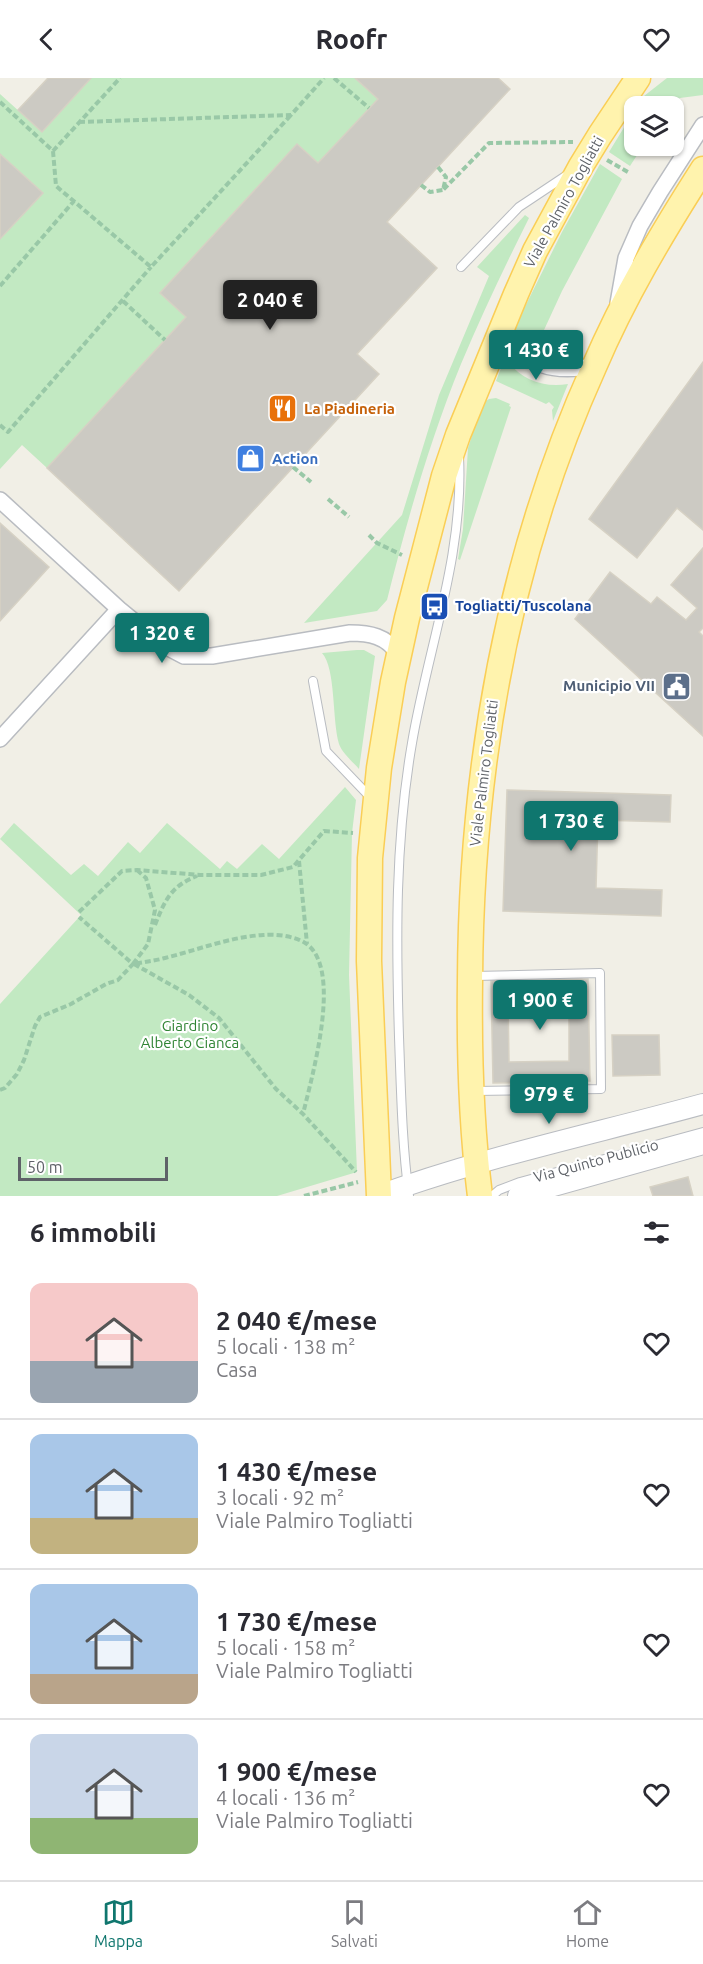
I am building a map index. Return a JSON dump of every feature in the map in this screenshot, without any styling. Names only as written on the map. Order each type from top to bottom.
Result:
[{"type":"main road","name":"Viale Palmiro Togliatti","points":[[378,1196],[368,933],[369,869],[375,801],[398,654],[429,529],[458,435],[500,332],[535,251],[600,135],[638,78]]},
{"type":"main road","name":"Viale Palmiro Togliatti","points":[[480,1196],[470,1091],[473,868],[477,810],[486,740],[502,650],[514,598],[545,493],[572,418],[615,321],[654,247],[703,169]]},
{"type":"street","name":"Viale Palmiro Togliatti","points":[[615,321],[630,248],[660,192],[703,125]]},
{"type":"street","points":[[500,332],[519,352],[541,366],[564,369],[594,366]]},
{"type":"street","points":[[0,500],[119,609],[173,652],[190,657],[212,656],[350,633],[368,634],[385,640],[398,654]]},
{"type":"street","points":[[0,739],[119,609]]},
{"type":"street","name":"Via Quinto Publicio","points":[[378,1196],[408,1190],[476,1165],[703,1104]]},
{"type":"street","name":"Via Quinto Publicio","points":[[518,1196],[703,1144]]},
{"type":"lane","points":[[461,267],[519,207],[582,166]]},
{"type":"lane","name":"Viale Palmiro Togliatti","points":[[408,1190],[400,1071],[396,925],[400,840],[417,712],[453,554],[459,498],[458,435]]},
{"type":"lane","points":[[313,681],[326,751],[375,801]]},
{"type":"lane","points":[[470,976],[600,973],[601,1089],[470,1091]]},
{"type":"lane","name":"Via Quinto Publicio","points":[[492,1196],[499,1190],[520,1182],[703,1132]]},
{"type":"path","points":[[53,151],[120,78]]},
{"type":"path","points":[[0,425],[8,432],[152,267],[324,78]]},
{"type":"path","points":[[334,78],[369,108]]},
{"type":"path","points":[[0,102],[53,151],[56,186],[152,267]]},
{"type":"path","points":[[79,122],[291,115]]},
{"type":"path","points":[[421,185],[430,192],[443,190],[489,143],[576,141]]},
{"type":"path","points":[[604,158],[628,172]]},
{"type":"path","points":[[438,166],[446,177],[443,190]]},
{"type":"path","points":[[0,286],[74,201]]},
{"type":"path","points":[[123,301],[165,340]]},
{"type":"path","points":[[293,467],[311,482]]},
{"type":"path","points":[[328,499],[349,517]]},
{"type":"path","points":[[369,536],[377,543],[404,556]]},
{"type":"path","points":[[356,833],[324,831],[293,867],[261,875],[122,871],[79,915],[133,964],[189,995],[219,1018],[276,1089],[303,1114],[359,1175]]},
{"type":"path","points":[[299,861],[307,944]]},
{"type":"path","points":[[137,870],[146,878],[151,892],[155,910],[152,931]]},
{"type":"path","points":[[0,1090],[17,1074],[40,1017],[118,980],[148,944],[170,893],[183,882],[200,875]]},
{"type":"path","points":[[133,964],[262,935],[284,936],[307,944],[318,957],[325,993],[320,1038],[303,1114]]},
{"type":"path","points":[[304,1196],[358,1182]]},
{"type":"green space","points":[[91,78],[355,78],[378,99],[318,163],[297,144],[160,293],[186,317],[47,468],[22,445],[0,469],[0,239],[42,193],[0,154],[0,94],[42,132]]},
{"type":"green space","points":[[667,78],[703,78],[703,95],[684,97],[644,96]]},
{"type":"green space","points":[[624,127],[624,156],[636,156],[630,166],[609,152]]},
{"type":"green space","points":[[600,164],[622,179],[562,291],[538,343],[517,334],[515,327],[562,232]]},
{"type":"green space","points":[[525,215],[529,218],[477,327],[439,422],[411,510],[387,600],[377,611],[304,623],[402,515],[439,395],[489,276],[477,267]]},
{"type":"green space","points":[[505,358],[525,377],[532,380],[549,385],[568,384],[553,421],[554,407],[549,402],[546,404],[496,381]]},
{"type":"green space","points":[[496,398],[510,404],[511,407],[460,560],[458,559],[463,529],[468,448],[486,401]]},
{"type":"green space","points":[[364,650],[375,656],[359,769],[339,744],[330,670],[322,653]]},
{"type":"green space","name":"Giardino Alberto Cianca","points":[[345,787],[356,800],[352,833],[349,975],[357,1172],[277,1196],[0,1196],[0,1004],[81,915],[0,839],[14,823],[71,875],[84,864],[98,876],[128,842],[140,853],[167,823],[220,869],[227,861],[237,869],[262,844],[279,859]]},
{"type":"building","points":[[48,78],[91,78],[42,132],[18,110]]},
{"type":"building","points":[[355,78],[498,78],[510,89],[387,222],[437,268],[357,354],[379,374],[179,591],[47,468],[186,317],[160,293],[297,144],[318,163],[378,99]]},
{"type":"building","points":[[0,154],[43,193],[0,239]]},
{"type":"building","points":[[703,362],[703,530],[677,508],[637,558],[589,519]]},
{"type":"building","points":[[0,523],[49,567],[0,621]]},
{"type":"building","name":"Municipio VII","points":[[703,548],[703,628],[699,632],[703,636],[703,736],[575,619],[610,572],[651,604],[657,597],[686,620],[697,608],[671,585]]},
{"type":"building","points":[[507,790],[671,795],[670,822],[598,820],[596,888],[662,890],[661,916],[503,911]]},
{"type":"building","points":[[588,979],[590,1081],[493,1083],[491,981]],"holes":[[[569,998],[569,1061],[509,1062],[508,999]]]},
{"type":"building","points":[[612,1035],[659,1035],[660,1075],[613,1076]]},
{"type":"building","points":[[688,1177],[693,1196],[653,1196],[650,1187]]},
{"type":"place","name":"La Piadineria","points":[[283,409]]},
{"type":"place","name":"Action","points":[[251,459]]},
{"type":"place","name":"Togliatti/Tuscolana","points":[[434,606]]},
{"type":"place","name":"Municipio VII","points":[[676,686]]}]
